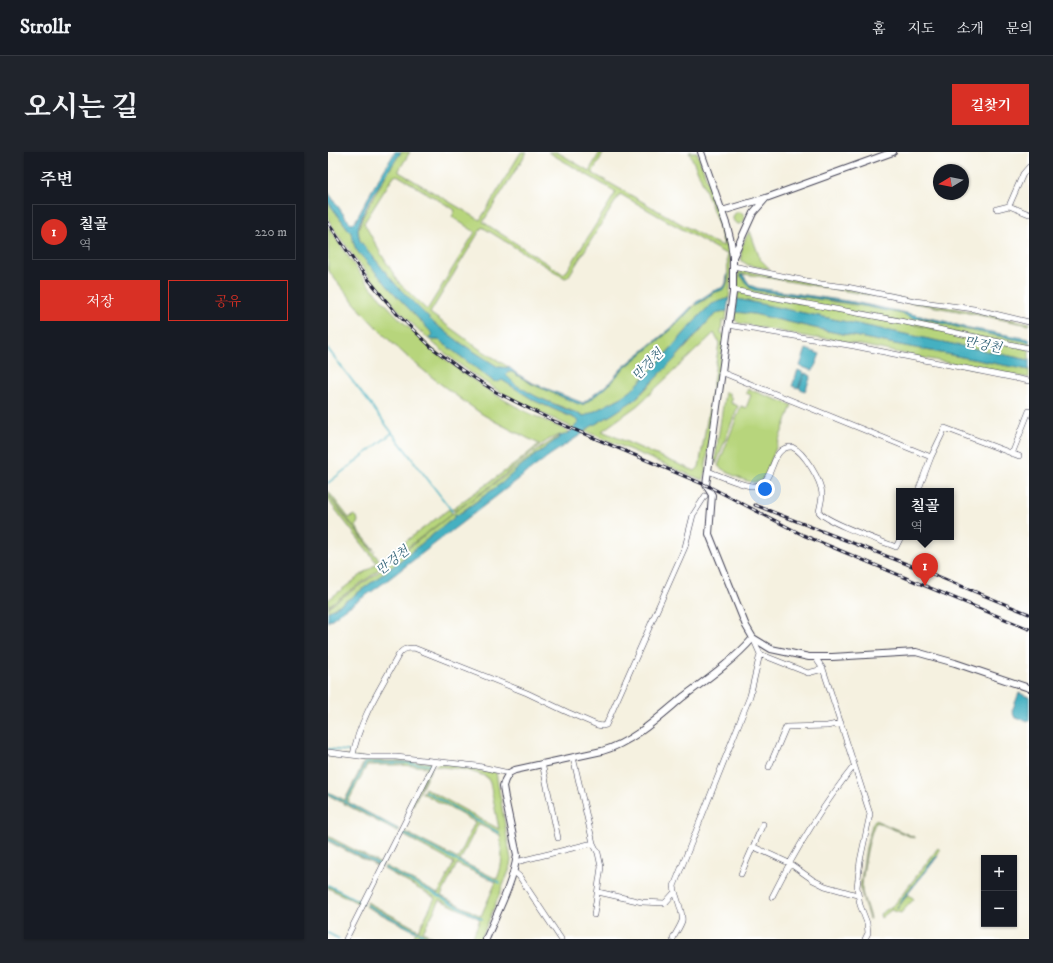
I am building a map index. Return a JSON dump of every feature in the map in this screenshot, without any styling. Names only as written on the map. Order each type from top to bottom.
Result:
[{"type":"street","points":[[673,939],[682,921],[682,914],[674,893],[674,886],[750,696],[760,654],[746,626],[709,534],[712,495],[706,485],[733,292],[733,258],[732,242],[701,152]]},
{"type":"street","points":[[722,211],[766,198],[893,152]]},
{"type":"street","points":[[1009,206],[1023,174],[1029,167]]},
{"type":"street","points":[[733,258],[753,213],[766,198]]},
{"type":"street","points":[[997,209],[1009,206],[1029,214]]},
{"type":"street","points":[[733,266],[821,284],[847,287],[915,300],[974,309],[1029,322]]},
{"type":"street","points":[[733,292],[900,321],[1029,348]]},
{"type":"street","points":[[729,322],[1029,381]]},
{"type":"street","points":[[721,372],[931,457]]},
{"type":"street","points":[[1012,454],[1029,411]]},
{"type":"street","points":[[919,488],[931,457],[945,428],[1019,456]]},
{"type":"street","points":[[708,471],[746,485],[754,486],[764,481],[769,475],[778,453],[783,448],[792,447],[800,453],[813,470],[819,482],[822,494],[819,512],[822,516],[837,524],[896,547],[900,540]]},
{"type":"street","points":[[353,755],[357,737],[368,712],[398,656],[404,648],[414,648],[527,693],[597,725],[606,725],[685,547],[694,515],[705,496]]},
{"type":"street","points":[[753,638],[771,649],[815,657],[916,652],[948,660],[1029,688]]},
{"type":"street","points":[[486,939],[513,871],[517,855],[505,798],[504,786],[505,780],[509,773],[515,770],[609,749],[643,729],[724,665],[742,650],[753,638]]},
{"type":"street","points":[[760,654],[808,673],[823,669]]},
{"type":"street","points":[[815,657],[823,669],[842,723],[870,814],[860,861],[857,887],[857,895],[867,923],[868,933],[865,939]]},
{"type":"street","points":[[769,767],[786,727],[826,726],[842,723]]},
{"type":"street","points":[[328,752],[477,766],[509,773]]},
{"type":"street","points":[[573,757],[593,843],[598,853],[601,867],[594,915]]},
{"type":"street","points":[[346,939],[435,762]]},
{"type":"street","points":[[542,764],[558,838]]},
{"type":"street","points":[[772,897],[789,863],[812,825],[854,766]]},
{"type":"street","points":[[741,874],[763,824]]},
{"type":"street","points":[[516,862],[593,843]]},
{"type":"street","points":[[754,847],[789,863],[813,880],[825,886],[857,895]]},
{"type":"street","points":[[513,871],[519,876],[561,939]]},
{"type":"street","points":[[598,892],[642,902],[664,903],[674,893]]},
{"type":"green space","points":[[401,152],[410,152],[399,172],[480,220],[521,152],[527,152],[483,222],[563,274],[567,271],[616,192],[548,152],[557,152],[589,171],[600,152],[604,152],[592,173],[711,241],[724,246],[719,226],[689,152],[697,152],[726,231],[730,251],[731,281],[729,298],[712,305],[702,313],[631,391],[585,416],[537,397],[516,385],[506,375],[508,372],[512,372],[532,384],[579,404],[584,404],[607,387],[622,370],[672,329],[692,307],[705,300],[715,292],[722,290],[728,283],[727,253],[724,253],[620,194],[570,274],[565,278],[482,227],[430,313],[478,348],[510,368],[498,367],[462,344],[435,324],[396,285],[360,241],[358,230],[363,216]],"holes":[[[397,175],[455,210],[452,217],[475,232],[427,310],[400,284],[364,223],[393,177]]]},
{"type":"green space","points":[[328,202],[351,233],[358,252],[392,291],[433,334],[431,339],[439,340],[493,381],[502,380],[535,401],[578,420],[579,422],[573,428],[515,400],[477,377],[439,348],[403,315],[350,252],[329,221]]},
{"type":"green space","points":[[737,212],[741,212],[745,218],[741,224],[737,224],[733,220],[733,216]]},
{"type":"green space","points":[[328,226],[359,272],[375,292],[430,346],[471,378],[515,406],[570,432],[562,436],[560,435],[554,437],[542,444],[492,484],[454,511],[452,509],[519,461],[539,444],[482,414],[428,374],[378,329],[348,295],[328,269]]},
{"type":"green space","points":[[750,231],[760,259],[770,269],[748,265],[742,261],[741,254],[743,246]]},
{"type":"green space","points":[[740,270],[1029,323],[1029,325],[925,305],[752,275],[742,274],[740,276],[743,277],[750,288],[759,291],[884,309],[901,313],[916,319],[919,318],[941,322],[964,329],[1029,342],[1029,347],[737,290],[738,273]]},
{"type":"green space","points":[[737,292],[881,318],[1029,349],[1029,360],[737,299]]},
{"type":"green space","points":[[727,311],[726,320],[722,321],[721,333],[725,335],[704,479],[702,480],[585,432],[590,427],[613,414],[639,396],[687,346],[711,318],[719,312]],"holes":[[[714,333],[719,343],[699,467],[695,471],[602,431],[638,405]]]},
{"type":"green space","points":[[735,312],[754,314],[827,331],[1029,370],[1029,378],[826,338],[814,338],[738,323],[734,319]]},
{"type":"green space","points":[[748,389],[792,405],[766,474],[760,481],[757,482],[743,479],[718,466],[741,406],[746,408],[751,395],[746,393]]},
{"type":"green space","points":[[725,392],[729,393],[729,396],[732,398],[731,403],[738,406],[716,464],[715,459]]},
{"type":"green space","points":[[559,436],[560,437],[522,465],[502,483],[457,515],[456,514],[455,517],[391,568],[352,597],[328,612],[328,607],[372,577],[453,513],[500,480],[539,449]]},
{"type":"green space","points":[[328,491],[349,518],[354,515],[357,517],[358,521],[356,526],[358,530],[375,551],[369,546],[328,494]]},
{"type":"green space","points":[[328,496],[380,561],[380,568],[328,606],[328,600],[377,563],[328,500]]},
{"type":"green space","points":[[449,509],[452,513],[449,516],[382,567],[382,559]]},
{"type":"green space","points":[[328,754],[375,760],[427,762],[432,763],[433,765],[413,805],[412,803],[419,790],[417,788],[427,767],[367,765],[348,802],[400,830],[346,802],[366,763],[430,765],[420,789],[431,765],[403,762],[365,762],[345,802],[328,792],[345,800],[364,762],[361,760],[328,756]]},
{"type":"green space","points":[[438,763],[474,768],[481,771],[496,772],[511,860],[509,871],[481,939],[472,939],[480,919],[440,900],[423,932],[436,939],[433,939],[367,904],[367,902],[419,930],[435,898],[384,868],[483,919],[385,868],[385,866],[438,894],[454,863],[401,834],[402,833],[500,883],[402,832],[403,831],[458,859],[475,822],[422,793],[423,791],[499,833],[424,790],[425,788],[499,829],[490,783],[487,777],[467,770],[435,766]],"holes":[[[478,824],[500,835],[502,862],[497,879],[460,861]],[[457,864],[496,882],[481,916],[441,896]]]},
{"type":"green space","points":[[328,794],[399,831],[397,832]]},
{"type":"green space","points":[[875,820],[914,838],[876,822],[873,827],[868,845],[862,886],[862,892],[869,919],[860,888],[866,848],[872,825]]},
{"type":"green space","points":[[328,836],[381,864],[386,857],[382,866],[328,838]]},
{"type":"green space","points":[[328,840],[381,867],[381,868],[335,845]]},
{"type":"green space","points":[[938,848],[940,850],[937,855],[899,904],[897,909],[908,894],[914,899],[901,913],[891,910],[881,918],[880,914],[895,904]]},
{"type":"green space","points":[[328,886],[363,903],[362,905],[328,888]]},
{"type":"green space","points":[[366,905],[430,939],[419,935],[417,939],[413,939],[416,932],[365,906]]},
{"type":"water","points":[[395,152],[401,152],[376,190],[360,221],[358,234],[360,241],[396,285],[435,324],[462,344],[498,367],[510,368],[530,382],[583,403],[609,383],[622,368],[670,329],[691,307],[693,307],[672,329],[622,370],[607,387],[582,405],[532,384],[512,372],[508,372],[506,375],[516,385],[537,397],[575,413],[579,413],[583,416],[622,397],[631,391],[658,363],[702,313],[712,304],[729,298],[727,311],[719,312],[711,318],[672,362],[634,400],[590,427],[550,455],[385,582],[328,622],[328,612],[352,597],[391,568],[455,517],[455,514],[458,515],[502,483],[522,465],[560,437],[559,435],[562,436],[570,432],[579,422],[574,418],[535,401],[502,380],[498,382],[493,381],[439,340],[430,339],[433,334],[392,291],[358,252],[351,233],[328,202],[328,192],[346,218],[351,223],[355,222]]},
{"type":"water","points":[[727,274],[726,287],[713,293],[696,305],[695,303],[713,291],[724,287]]},
{"type":"water","points":[[740,274],[743,275],[750,285],[757,288],[854,302],[944,321],[964,327],[1029,339],[1029,342],[964,329],[927,319],[914,319],[903,314],[854,304],[754,290],[748,285]]},
{"type":"water","points":[[737,299],[1029,360],[1029,370],[828,331],[754,314],[735,312]]},
{"type":"water","points":[[806,349],[820,354],[813,371],[800,366]]},
{"type":"water","points":[[798,370],[804,373],[798,388],[792,386]]},
{"type":"water","points":[[805,373],[811,376],[805,391],[799,388]]},
{"type":"water","points":[[1019,693],[1029,697],[1029,721],[1015,718],[1012,711]]},
{"type":"water","points":[[937,855],[938,856],[897,909],[901,900]]},
{"type":"waterway","points":[[328,349],[452,511]]},
{"type":"waterway","points":[[328,483],[392,433]]},
{"type":"waterway","points":[[328,749],[348,751]]},
{"type":"waterway","points":[[345,803],[366,763],[431,765],[429,768]]},
{"type":"waterway","points":[[425,791],[499,833]]},
{"type":"waterway","points":[[328,793],[398,830]]},
{"type":"waterway","points":[[403,833],[500,883]]},
{"type":"waterway","points":[[328,839],[381,866]]},
{"type":"waterway","points":[[385,868],[482,919]]},
{"type":"waterway","points":[[328,885],[363,903]]},
{"type":"waterway","points":[[367,905],[431,939]]},
{"type":"waterway","points":[[328,933],[339,939]]},
{"type":"railway","points":[[328,223],[359,268],[397,314],[431,347],[462,370],[496,392],[554,421],[710,487],[803,535],[1029,629]]},
{"type":"railway","points":[[755,505],[930,573],[1029,614]]},
{"type":"place","name":"칠골","points":[[925,586]]},
{"type":"water label","name":"만겅천","points":[[983,344]]},
{"type":"water label","name":"만겅천","points":[[647,364]]},
{"type":"water label","name":"만겅천","points":[[392,560]]}]
